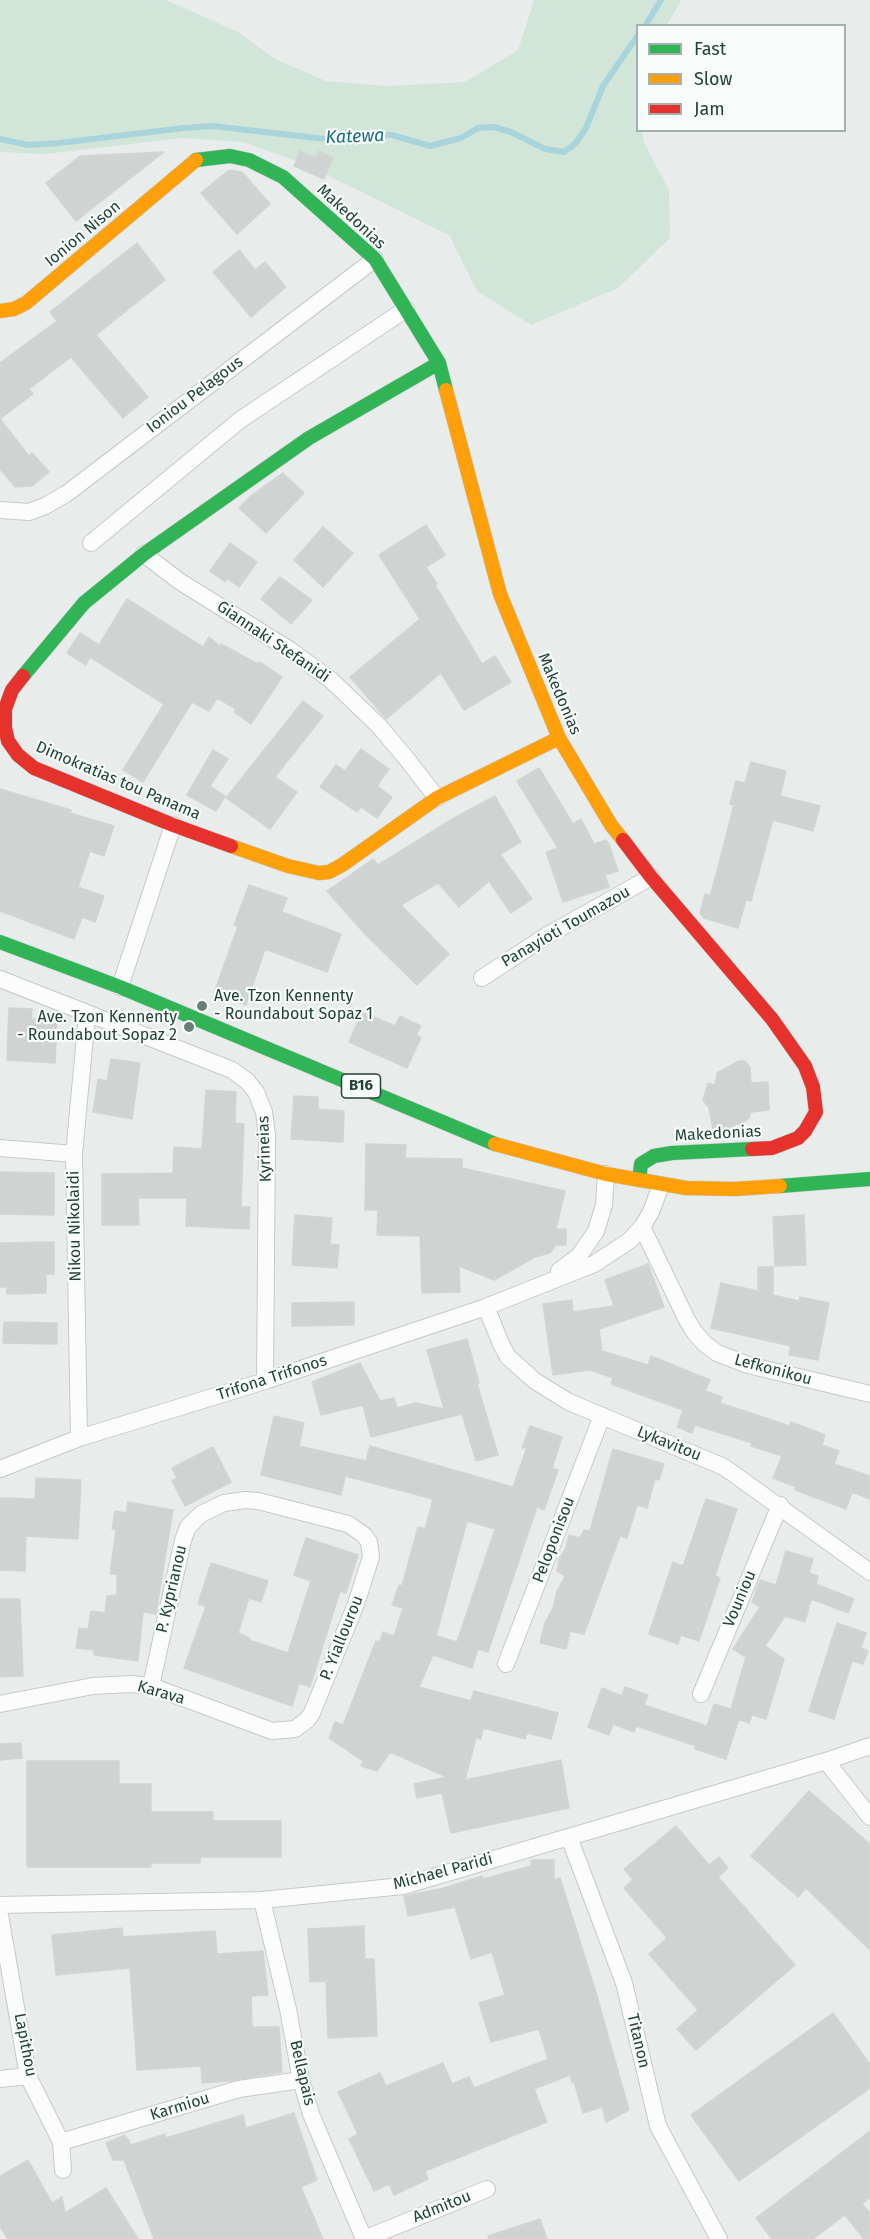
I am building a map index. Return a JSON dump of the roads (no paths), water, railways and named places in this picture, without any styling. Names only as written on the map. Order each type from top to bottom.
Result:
[{"type":"street","name":"Makedonias","points":[[182,173],[197,160],[230,156],[249,160],[283,177],[375,259],[439,363],[500,594],[559,738],[611,825],[651,877],[772,1019],[805,1066],[813,1087],[816,1112],[805,1131],[786,1144],[756,1149],[662,1154],[641,1164],[639,1180]]},
{"type":"street","name":"Ionion Nison","points":[[0,311],[14,309],[26,303],[182,173]]},
{"type":"street","name":"Ioniou Pelagous","points":[[4,511],[29,512],[66,494],[375,259]]},
{"type":"street","points":[[91,543],[240,420],[406,309]]},
{"type":"street","name":"Dimokratias tou Panama","points":[[439,363],[309,438],[144,554],[84,603],[47,645],[8,697],[5,709],[8,741],[18,755],[34,768],[173,825],[296,868],[319,873],[329,872],[342,865],[437,798],[559,738]]},
{"type":"street","name":"Giannaki Stefanidi","points":[[144,554],[179,581],[290,650],[331,680],[379,726],[437,798]]},
{"type":"street","points":[[120,987],[173,825]]},
{"type":"street","name":"Panayioti Toumazou","points":[[482,978],[546,936],[651,877]]},
{"type":"street","name":"B16","points":[[0,942],[120,987],[322,1070],[484,1141],[529,1155],[662,1185],[735,1189],[870,1179]]},
{"type":"street","name":"Kyrineias","points":[[0,979],[232,1070],[247,1081],[262,1103],[267,1135],[265,1381]]},
{"type":"street","name":"Nikou Nikolaidi","points":[[79,1438],[74,1154],[87,1015]]},
{"type":"street","points":[[0,1148],[74,1154]]},
{"type":"street","name":"Trifona Trifonos","points":[[544,1283],[579,1257],[596,1232],[604,1205],[606,1174]]},
{"type":"street","name":"Trifona Trifonos","points":[[0,1469],[79,1438],[265,1381],[486,1307],[603,1259],[629,1241],[642,1227],[662,1185]]},
{"type":"street","name":"Lefkonikou","points":[[642,1227],[687,1320],[705,1344],[717,1353],[748,1365],[870,1394]]},
{"type":"street","name":"Lykavitou","points":[[486,1307],[501,1344],[517,1366],[535,1381],[569,1402],[724,1467],[780,1505],[870,1572]]},
{"type":"street","name":"Peloponisou","points":[[506,1664],[602,1416]]},
{"type":"street","name":"P. Kyprianou","points":[[151,1686],[183,1540],[193,1521],[215,1506],[235,1501],[258,1501],[348,1524],[359,1529],[369,1542],[370,1562]]},
{"type":"street","name":"Vouniou","points":[[701,1694],[780,1505]]},
{"type":"street","name":"P. Yiallourou","points":[[312,1713],[356,1604],[370,1562]]},
{"type":"street","name":"Karava","points":[[0,1704],[93,1686],[116,1684],[151,1686],[272,1731],[295,1729],[312,1713]]},
{"type":"street","name":"Michael Paridi","points":[[0,1905],[262,1900],[403,1886],[870,1746]]},
{"type":"street","points":[[826,1761],[870,1817]]},
{"type":"street","name":"Titanon","points":[[568,1837],[624,1983],[658,2126],[719,2239]]},
{"type":"street","name":"Bellapais","points":[[262,1900],[288,2009],[301,2079],[311,2114],[364,2239]]},
{"type":"street","name":"Lapithou","points":[[0,1915],[28,2076],[62,2142],[63,2170]]},
{"type":"street","points":[[0,2079],[28,2076]]},
{"type":"street","name":"Karmiou","points":[[62,2142],[239,2089],[301,2079]]},
{"type":"street","name":"Admitou","points":[[364,2239],[487,2189]]},
{"type":"waterway","name":"Katewa","points":[[646,24],[661,0]]},
{"type":"waterway","name":"Katewa","points":[[0,139],[28,145],[213,126],[334,140],[366,134],[392,135],[430,146],[461,138],[478,128],[494,127],[511,132],[545,149],[564,152],[575,144],[586,128],[603,86],[636,38]]},
{"type":"place","name":"Ave. Tzon Kennenty - Roundabout Sopaz 1","points":[[202,1006]]},
{"type":"place","name":"Ave. Tzon Kennenty - Roundabout Sopaz 2","points":[[189,1027]]}]
